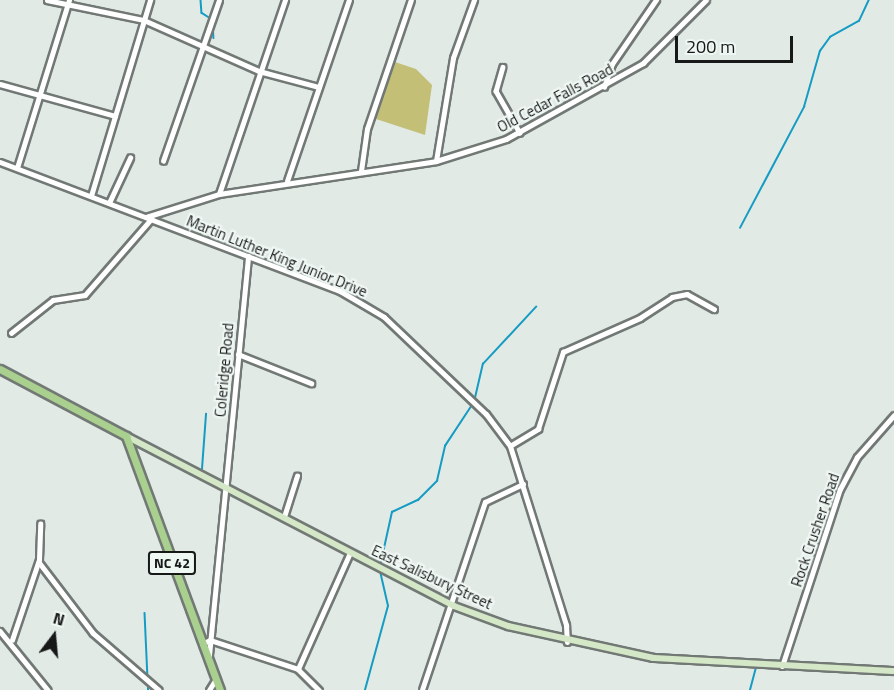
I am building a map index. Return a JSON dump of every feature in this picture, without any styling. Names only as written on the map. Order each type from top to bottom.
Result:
[{"type":"main road","name":"East Salisbury Street","points":[[0,369],[454,606],[567,642],[653,658],[894,671]]},
{"type":"main road","name":"NC 42","points":[[126,436],[220,690]]},
{"type":"street","points":[[47,0],[67,6],[144,20],[259,71],[319,87]]},
{"type":"street","points":[[17,168],[69,0]]},
{"type":"street","points":[[91,196],[150,0]]},
{"type":"street","points":[[162,161],[219,0]]},
{"type":"street","points":[[219,194],[285,0]]},
{"type":"street","points":[[287,181],[349,0]]},
{"type":"street","points":[[361,171],[367,129],[411,0]]},
{"type":"street","points":[[436,161],[453,58],[474,0]]},
{"type":"street","points":[[604,87],[612,64],[656,0]]},
{"type":"street","name":"Old Cedar Falls Road","points":[[148,218],[219,194],[287,181],[436,161],[520,133],[604,87],[652,57],[706,0]]},
{"type":"street","points":[[503,67],[496,91],[520,133]]},
{"type":"street","points":[[0,84],[115,116]]},
{"type":"street","points":[[109,203],[130,158]]},
{"type":"street","name":"Martin Luther King Junior Drive","points":[[0,162],[340,291],[378,312],[486,414],[510,446],[566,625],[567,642]]},
{"type":"street","points":[[11,333],[53,300],[85,296],[148,218]]},
{"type":"street","name":"Coleridge Road","points":[[208,662],[248,256]]},
{"type":"street","points":[[510,446],[538,429],[563,352],[640,318],[672,297],[687,294],[714,309]]},
{"type":"street","points":[[238,354],[311,383]]},
{"type":"street","name":"Rock Crusher Road","points":[[782,666],[840,489],[857,457],[894,415]]},
{"type":"street","points":[[284,518],[297,476]]},
{"type":"street","points":[[422,690],[454,606],[486,502],[523,484]]},
{"type":"street","points":[[12,640],[39,562],[40,524]]},
{"type":"street","points":[[298,669],[350,553]]},
{"type":"street","points":[[39,562],[100,640],[159,690]]},
{"type":"street","points":[[0,631],[12,640],[48,690]]},
{"type":"street","points":[[202,644],[210,640],[298,669],[319,690]]},
{"type":"street","points":[[209,690],[216,679]]},
{"type":"shaded area","points":[[395,62],[416,69],[432,85],[425,135],[376,119]]},
{"type":"waterway","points":[[201,0],[202,13],[210,18]]},
{"type":"waterway","points":[[740,228],[804,107],[820,51],[830,37],[859,21],[869,0]]},
{"type":"waterway","points":[[213,21],[214,38]]},
{"type":"waterway","points":[[475,398],[483,364],[536,307]]},
{"type":"waterway","points":[[381,562],[392,512],[418,500],[437,481],[445,446],[472,405]]},
{"type":"waterway","points":[[202,469],[206,414]]},
{"type":"waterway","points":[[365,690],[388,606],[381,575]]},
{"type":"waterway","points":[[145,613],[148,678]]},
{"type":"waterway","points":[[750,690],[756,668]]},
{"type":"waterway","points":[[148,682],[148,690]]}]
